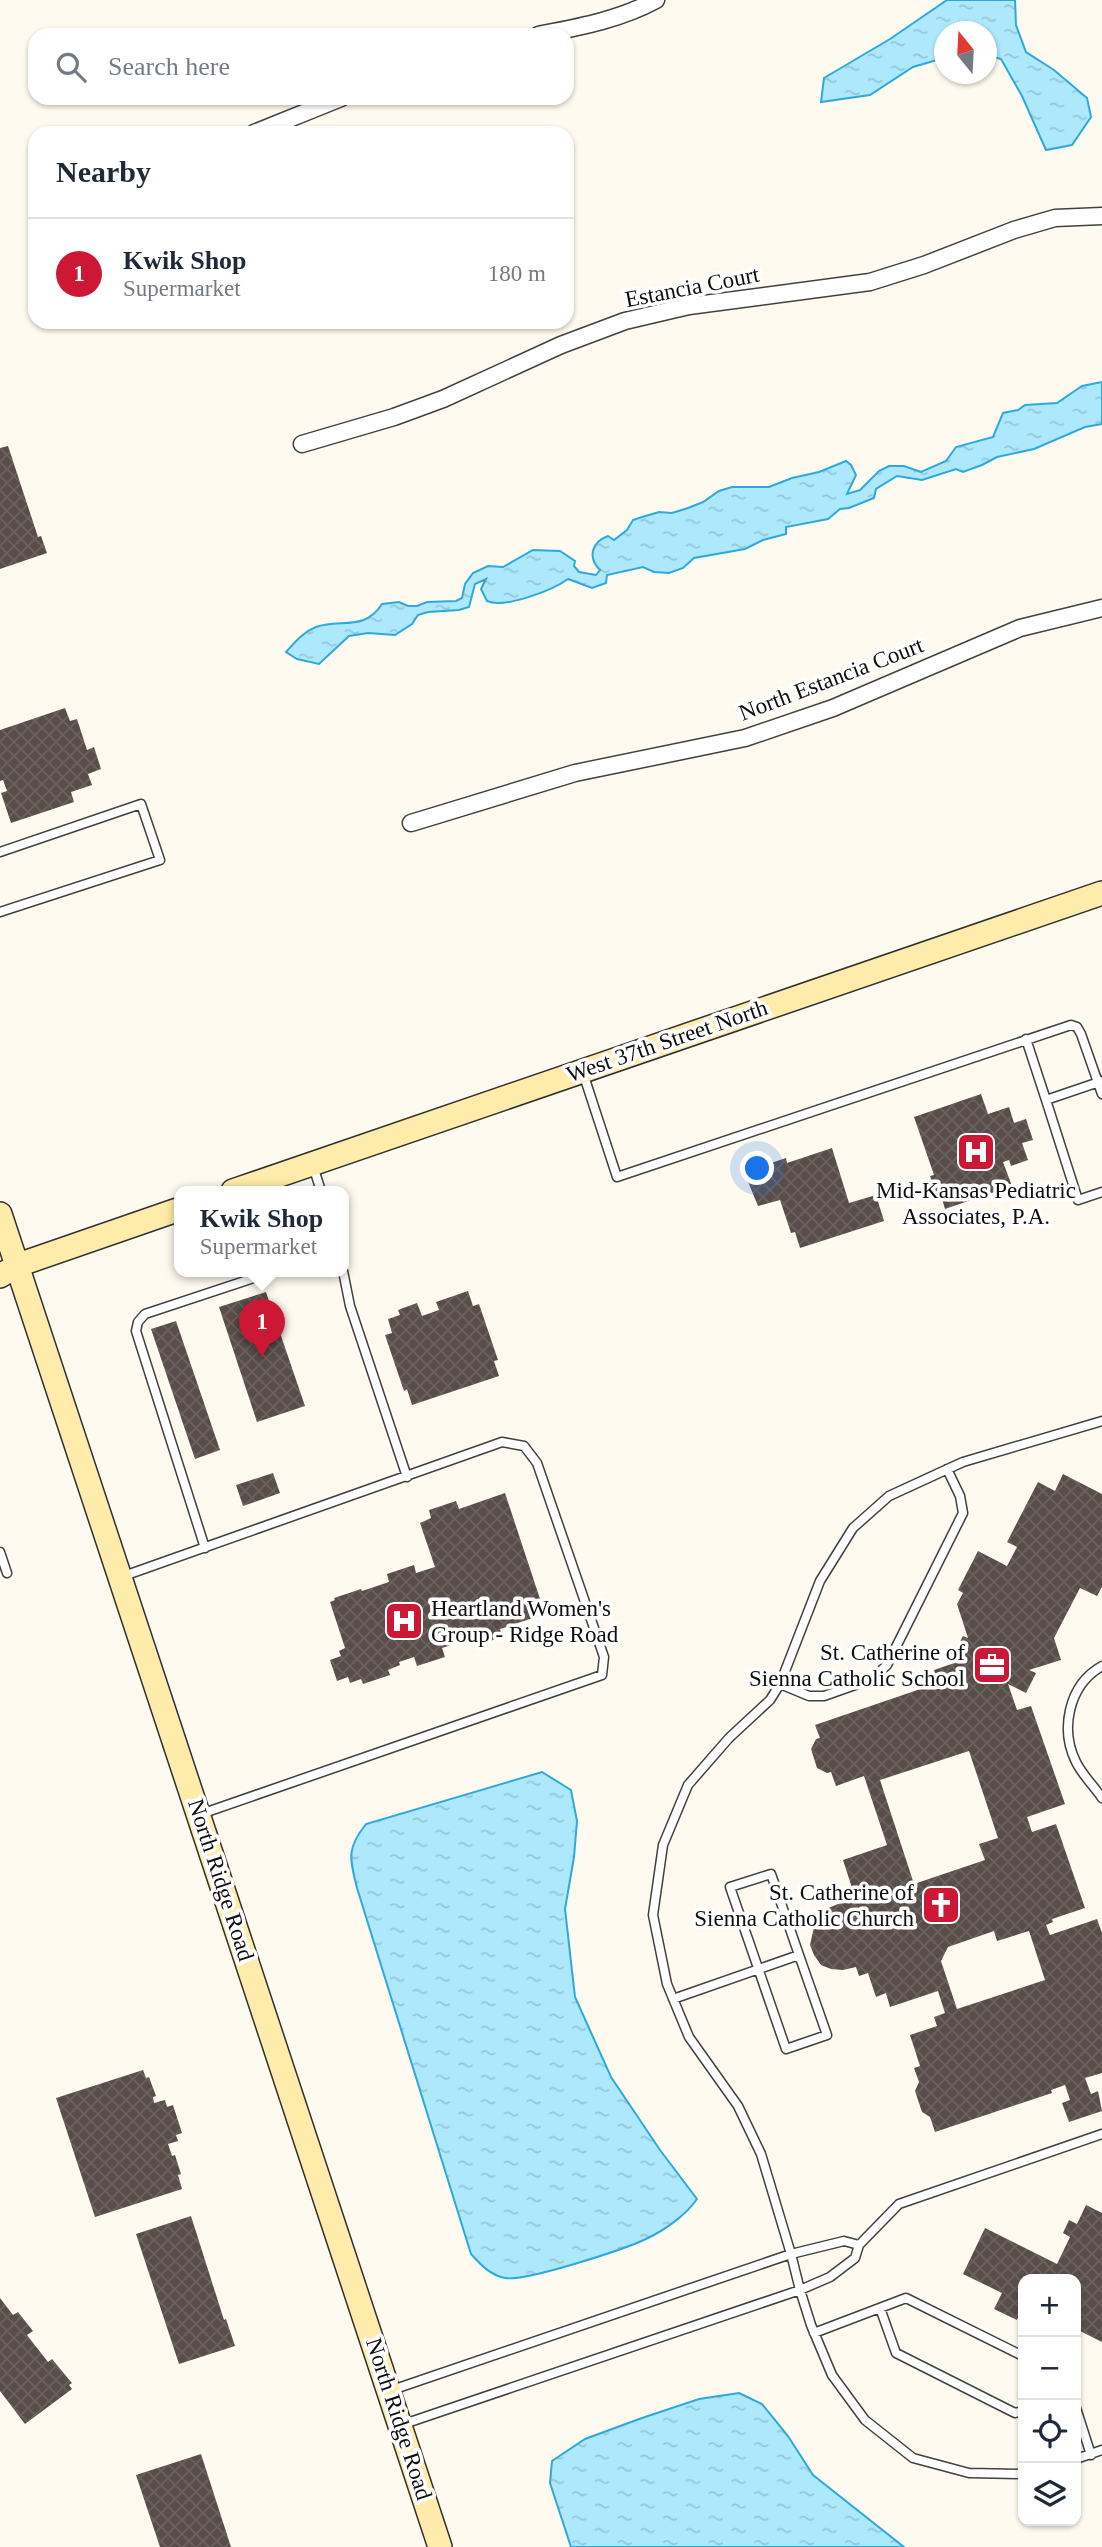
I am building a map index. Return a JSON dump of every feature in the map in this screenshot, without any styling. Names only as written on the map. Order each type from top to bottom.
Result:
[{"type":"main road","name":"West 37th Street North","points":[[248,1186],[1102,893]]},
{"type":"main road","points":[[6,1269],[174,1211]]},
{"type":"main road","name":"North Ridge Road","points":[[0,1214],[6,1269],[121,1577],[440,2547]]},
{"type":"street","points":[[574,28],[633,13],[656,0]]},
{"type":"street","points":[[271,126],[324,105]]},
{"type":"street","name":"Estancia Court","points":[[302,444],[394,417],[443,399],[561,345],[625,321],[689,306],[870,282],[1055,218],[1102,216]]},
{"type":"street","name":"North Estancia Court","points":[[411,823],[575,773],[745,738],[833,708],[1020,628],[1102,608]]},
{"type":"lane","points":[[0,852],[141,804],[160,860],[0,912]]},
{"type":"lane","points":[[582,1070],[618,1177],[1065,1026],[1077,1027],[1100,1082],[1102,1094]]},
{"type":"lane","points":[[1026,1039],[1078,1200],[1102,1192]]},
{"type":"lane","points":[[1046,1100],[1100,1082]]},
{"type":"lane","points":[[312,1164],[319,1186]]},
{"type":"lane","points":[[205,1548],[136,1331],[138,1322],[145,1314],[257,1277]]},
{"type":"lane","points":[[344,1277],[350,1306],[407,1477]]},
{"type":"lane","points":[[1018,2474],[969,2473],[913,2458],[865,2420],[832,2375],[800,2290],[761,2154],[738,2106],[689,2038],[667,1984],[653,1915],[663,1845],[688,1785],[729,1738],[770,1700],[780,1684],[821,1581],[853,1528],[889,1496],[963,1462],[1102,1421]]},
{"type":"lane","points":[[121,1577],[502,1442],[524,1446],[537,1462],[604,1657],[602,1675],[199,1814]]},
{"type":"lane","points":[[780,1684],[809,1696],[824,1696],[872,1679],[887,1665],[963,1513],[960,1496],[947,1469]]},
{"type":"lane","points":[[0,1552],[7,1573]]},
{"type":"lane","points":[[1102,1666],[1080,1686],[1071,1706],[1068,1733],[1077,1765],[1102,1798]]},
{"type":"lane","points":[[771,1874],[799,1955],[827,2035],[786,2049],[730,1887],[771,1874]]},
{"type":"lane","points":[[673,1999],[799,1955]]},
{"type":"lane","points":[[401,2425],[800,2290],[830,2277],[855,2258],[859,2245],[900,2204],[1102,2134]]},
{"type":"lane","points":[[389,2391],[791,2254],[844,2241],[859,2245]]},
{"type":"lane","points":[[814,2333],[906,2298],[1018,2354]]},
{"type":"lane","points":[[880,2308],[896,2353],[1018,2412]]},
{"type":"lane","points":[[1081,2424],[1091,2455]]},
{"type":"lane","points":[[1081,2458],[1102,2450]]},
{"type":"water","points":[[947,0],[1015,0],[1016,25],[1026,52],[1054,70],[1087,98],[1091,117],[1072,145],[1046,150],[1022,96],[1001,59],[997,58],[997,21],[934,21],[934,61],[913,67],[870,95],[821,102],[824,78],[890,39]]},
{"type":"water","points":[[1102,382],[1102,424],[1085,427],[1034,449],[997,457],[963,472],[956,469],[922,480],[897,476],[876,489],[874,498],[840,509],[828,519],[786,527],[786,534],[763,540],[745,549],[694,558],[683,568],[669,573],[654,572],[643,567],[607,575],[606,583],[592,588],[568,579],[540,593],[505,602],[487,601],[481,589],[486,579],[475,584],[469,607],[418,615],[412,624],[395,635],[368,633],[349,636],[319,664],[297,659],[286,652],[311,629],[360,621],[375,613],[382,604],[399,602],[417,606],[427,602],[456,601],[462,598],[465,584],[473,573],[488,566],[503,567],[533,550],[560,551],[575,561],[574,566],[579,572],[596,575],[600,570],[594,560],[593,550],[598,542],[608,536],[614,540],[627,530],[633,520],[659,512],[672,513],[688,508],[732,487],[769,487],[846,461],[856,475],[847,494],[860,490],[879,471],[889,466],[904,466],[921,472],[946,461],[956,447],[993,437],[1003,413],[1018,410],[1025,405],[1057,403],[1082,386]]},
{"type":"water","points":[[542,1772],[571,1790],[577,1821],[565,1909],[575,1997],[611,2077],[697,2199],[668,2227],[635,2244],[553,2270],[505,2278],[490,2272],[471,2254],[357,1888],[351,1854],[355,1840],[366,1824]]},
{"type":"water","points":[[739,2393],[762,2404],[788,2436],[813,2475],[904,2547],[571,2547],[550,2483],[552,2461],[585,2439],[642,2418],[699,2399]]},
{"type":"building","points":[[8,446],[38,537],[41,536],[47,553],[0,569],[0,448]]},
{"type":"building","points":[[65,708],[70,721],[77,719],[87,750],[94,747],[101,769],[88,774],[92,785],[71,792],[74,802],[11,823],[1,793],[7,791],[3,780],[0,781],[0,730]]},
{"type":"building","name":"Mid-Kansas Pediatric Associates, P.A.","points":[[981,1094],[988,1114],[1009,1107],[1014,1123],[1026,1119],[1033,1140],[1022,1143],[1028,1160],[1011,1166],[1009,1160],[1003,1162],[1012,1186],[945,1209],[940,1192],[936,1194],[930,1176],[934,1175],[914,1117]]},
{"type":"building","points":[[832,1148],[849,1203],[876,1195],[884,1221],[800,1248],[795,1232],[791,1233],[780,1200],[758,1206],[744,1172],[786,1158],[787,1163]]},
{"type":"building","points":[[468,1291],[473,1306],[479,1304],[498,1360],[494,1361],[499,1376],[412,1405],[407,1389],[404,1391],[385,1335],[392,1333],[388,1319],[400,1315],[398,1310],[417,1303],[422,1316],[439,1310],[436,1302]]},
{"type":"building","points":[[266,1292],[305,1406],[257,1422],[219,1307]]},
{"type":"building","points":[[176,1321],[220,1450],[195,1459],[151,1329]]},
{"type":"building","points":[[273,1473],[280,1493],[243,1506],[236,1485]]},
{"type":"building","points":[[1063,1474],[1102,1494],[1102,1587],[1097,1596],[1080,1588],[1054,1638],[1061,1660],[1029,1670],[1036,1673],[1026,1693],[1008,1684],[1017,1710],[1031,1706],[1065,1804],[1027,1817],[1032,1832],[1056,1824],[1085,1908],[1052,1919],[1053,1922],[1046,1925],[1050,1935],[1097,1919],[1102,1933],[1102,2073],[1085,2078],[1091,2094],[1098,2091],[1102,2111],[1069,2122],[1062,2103],[1070,2100],[1065,2085],[1051,2090],[1052,2093],[935,2132],[930,2117],[922,2112],[915,2091],[919,2082],[914,2068],[920,2066],[910,2035],[937,2026],[934,2017],[945,2013],[938,1991],[890,2007],[886,1993],[876,1997],[868,1973],[859,1976],[856,1967],[843,1970],[821,1965],[810,1945],[814,1927],[828,1915],[826,1909],[855,1897],[843,1860],[887,1845],[864,1776],[836,1786],[831,1772],[817,1768],[811,1749],[816,1739],[820,1738],[815,1725],[938,1683],[934,1670],[963,1660],[953,1655],[963,1636],[968,1638],[957,1604],[963,1593],[958,1590],[978,1551],[1007,1566],[1017,1547],[1007,1542],[1038,1482],[1055,1491]],"holes":[[[969,1751],[998,1838],[979,1844],[985,1860],[914,1884],[880,1780]],[[994,1931],[997,1941],[1029,1931],[1045,1980],[957,2009],[941,1961],[948,1947]]]},
{"type":"building","points":[[505,1493],[545,1614],[500,1629],[502,1637],[475,1646],[472,1638],[442,1648],[445,1657],[417,1666],[414,1657],[399,1662],[400,1665],[388,1670],[390,1675],[363,1684],[361,1679],[350,1683],[348,1677],[337,1681],[330,1660],[341,1656],[339,1651],[345,1648],[330,1602],[335,1600],[334,1598],[389,1582],[387,1574],[414,1565],[416,1573],[435,1567],[420,1523],[431,1518],[429,1510],[456,1501],[459,1509]]},
{"type":"building","points":[[143,2070],[146,2078],[149,2077],[156,2096],[153,2097],[154,2103],[165,2100],[167,2107],[173,2105],[182,2133],[176,2135],[178,2141],[168,2144],[181,2174],[178,2175],[182,2189],[95,2217],[56,2098]]},
{"type":"building","points":[[1086,2205],[1102,2213],[1102,2342],[1081,2332],[1081,2274],[1018,2274],[1017,2320],[994,2309],[1002,2293],[963,2274],[985,2228],[1057,2264],[1070,2237],[1063,2233],[1069,2220],[1077,2224]]},
{"type":"building","points":[[191,2216],[235,2346],[179,2364],[136,2234]]},
{"type":"building","points":[[0,2298],[13,2315],[18,2312],[33,2331],[27,2335],[48,2362],[52,2359],[72,2383],[69,2385],[72,2389],[25,2424],[0,2391]]},
{"type":"building","points":[[201,2454],[231,2547],[160,2547],[136,2475]]},
{"type":"place","name":"Mid-Kansas Pediatric Associates, P.A.","points":[[976,1152]]},
{"type":"place","name":"Kwik Shop","points":[[262,1357]]},
{"type":"place","name":"Heartland Women's Group - Ridge Road","points":[[404,1621]]},
{"type":"place","name":"St. Catherine of Sienna Catholic School","points":[[992,1665]]},
{"type":"place","name":"St. Catherine of Sienna Catholic Church","points":[[941,1905]]}]
